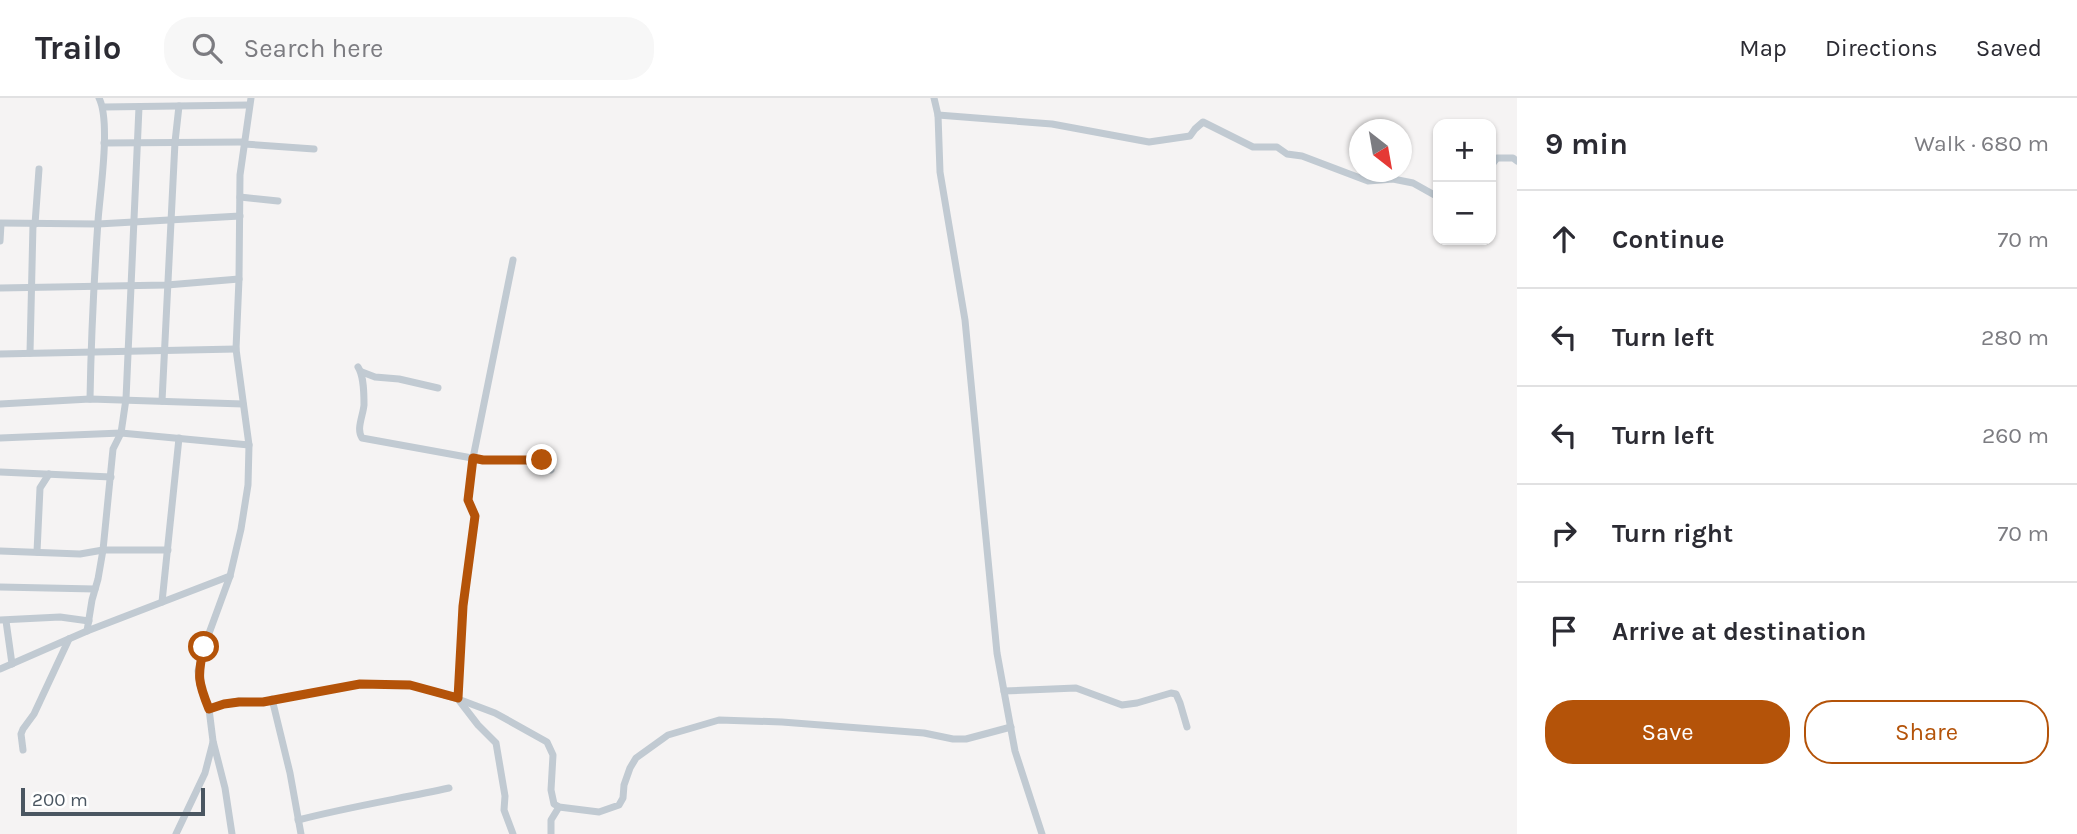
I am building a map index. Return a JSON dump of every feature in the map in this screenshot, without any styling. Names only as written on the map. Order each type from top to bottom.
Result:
[{"type":"street","points":[[90,399],[94,287],[104,143],[104,107],[99,98]]},
{"type":"street","points":[[934,98],[938,115],[940,172],[965,320],[997,653],[1015,751],[1042,834]]},
{"type":"street","points":[[104,107],[250,102],[240,175],[236,349],[249,445],[246,496],[230,576],[198,671],[209,709],[232,834]]},
{"type":"street","points":[[162,401],[179,106]]},
{"type":"street","points":[[88,631],[103,550],[113,449],[121,433],[126,399],[139,107]]},
{"type":"street","points":[[938,115],[1052,124],[1149,142],[1190,136],[1203,122],[1253,147],[1277,147],[1287,154],[1302,156],[1368,181],[1393,178],[1413,183],[1433,194]]},
{"type":"street","points":[[104,143],[244,143],[314,149]]},
{"type":"street","points":[[1496,159],[1513,158],[1517,161]]},
{"type":"street","points":[[30,353],[30,288],[39,169]]},
{"type":"street","points":[[240,197],[278,201]]},
{"type":"street","points":[[0,241],[1,223],[134,223],[240,216]]},
{"type":"street","points":[[513,260],[473,458],[468,500],[475,516],[463,606],[458,698],[478,725],[496,743],[505,796],[504,810],[513,834]]},
{"type":"street","points":[[0,288],[167,285],[239,279]]},
{"type":"street","points":[[0,354],[236,349]]},
{"type":"street","points":[[438,388],[399,379],[374,377],[360,369],[364,405],[359,433],[362,438],[483,460],[542,460],[551,470]]},
{"type":"street","points":[[0,404],[126,399],[243,404]]},
{"type":"street","points":[[0,438],[121,433],[249,445]]},
{"type":"street","points":[[162,603],[178,438]]},
{"type":"street","points":[[0,472],[111,477]]},
{"type":"street","points":[[37,552],[40,488],[49,474]]},
{"type":"street","points":[[0,551],[80,554],[103,550],[168,550]]},
{"type":"street","points":[[0,669],[69,638],[230,576]]},
{"type":"street","points":[[0,587],[95,589]]},
{"type":"street","points":[[12,664],[3,620],[61,617],[89,621]]},
{"type":"street","points":[[23,750],[23,729],[34,714],[69,638]]},
{"type":"street","points":[[209,709],[239,702],[263,702],[308,695],[360,684],[410,685],[458,698],[495,713],[537,735],[547,742],[553,755],[554,804],[599,812],[619,804],[630,768],[636,758],[668,735],[719,720],[924,733],[953,739],[966,739],[1011,727]]},
{"type":"street","points":[[1004,691],[1076,688],[1122,705],[1171,693],[1176,694],[1187,727]]},
{"type":"street","points":[[272,699],[301,834]]},
{"type":"street","points":[[176,834],[205,773],[213,741]]},
{"type":"street","points":[[298,820],[449,788]]},
{"type":"street","points":[[551,834],[551,820],[559,807]]},
{"type":"route","points":[[204,647],[198,671],[209,709],[224,704],[263,702],[360,684],[410,685],[458,698],[463,606],[475,516],[468,500],[473,458],[542,460]]}]
